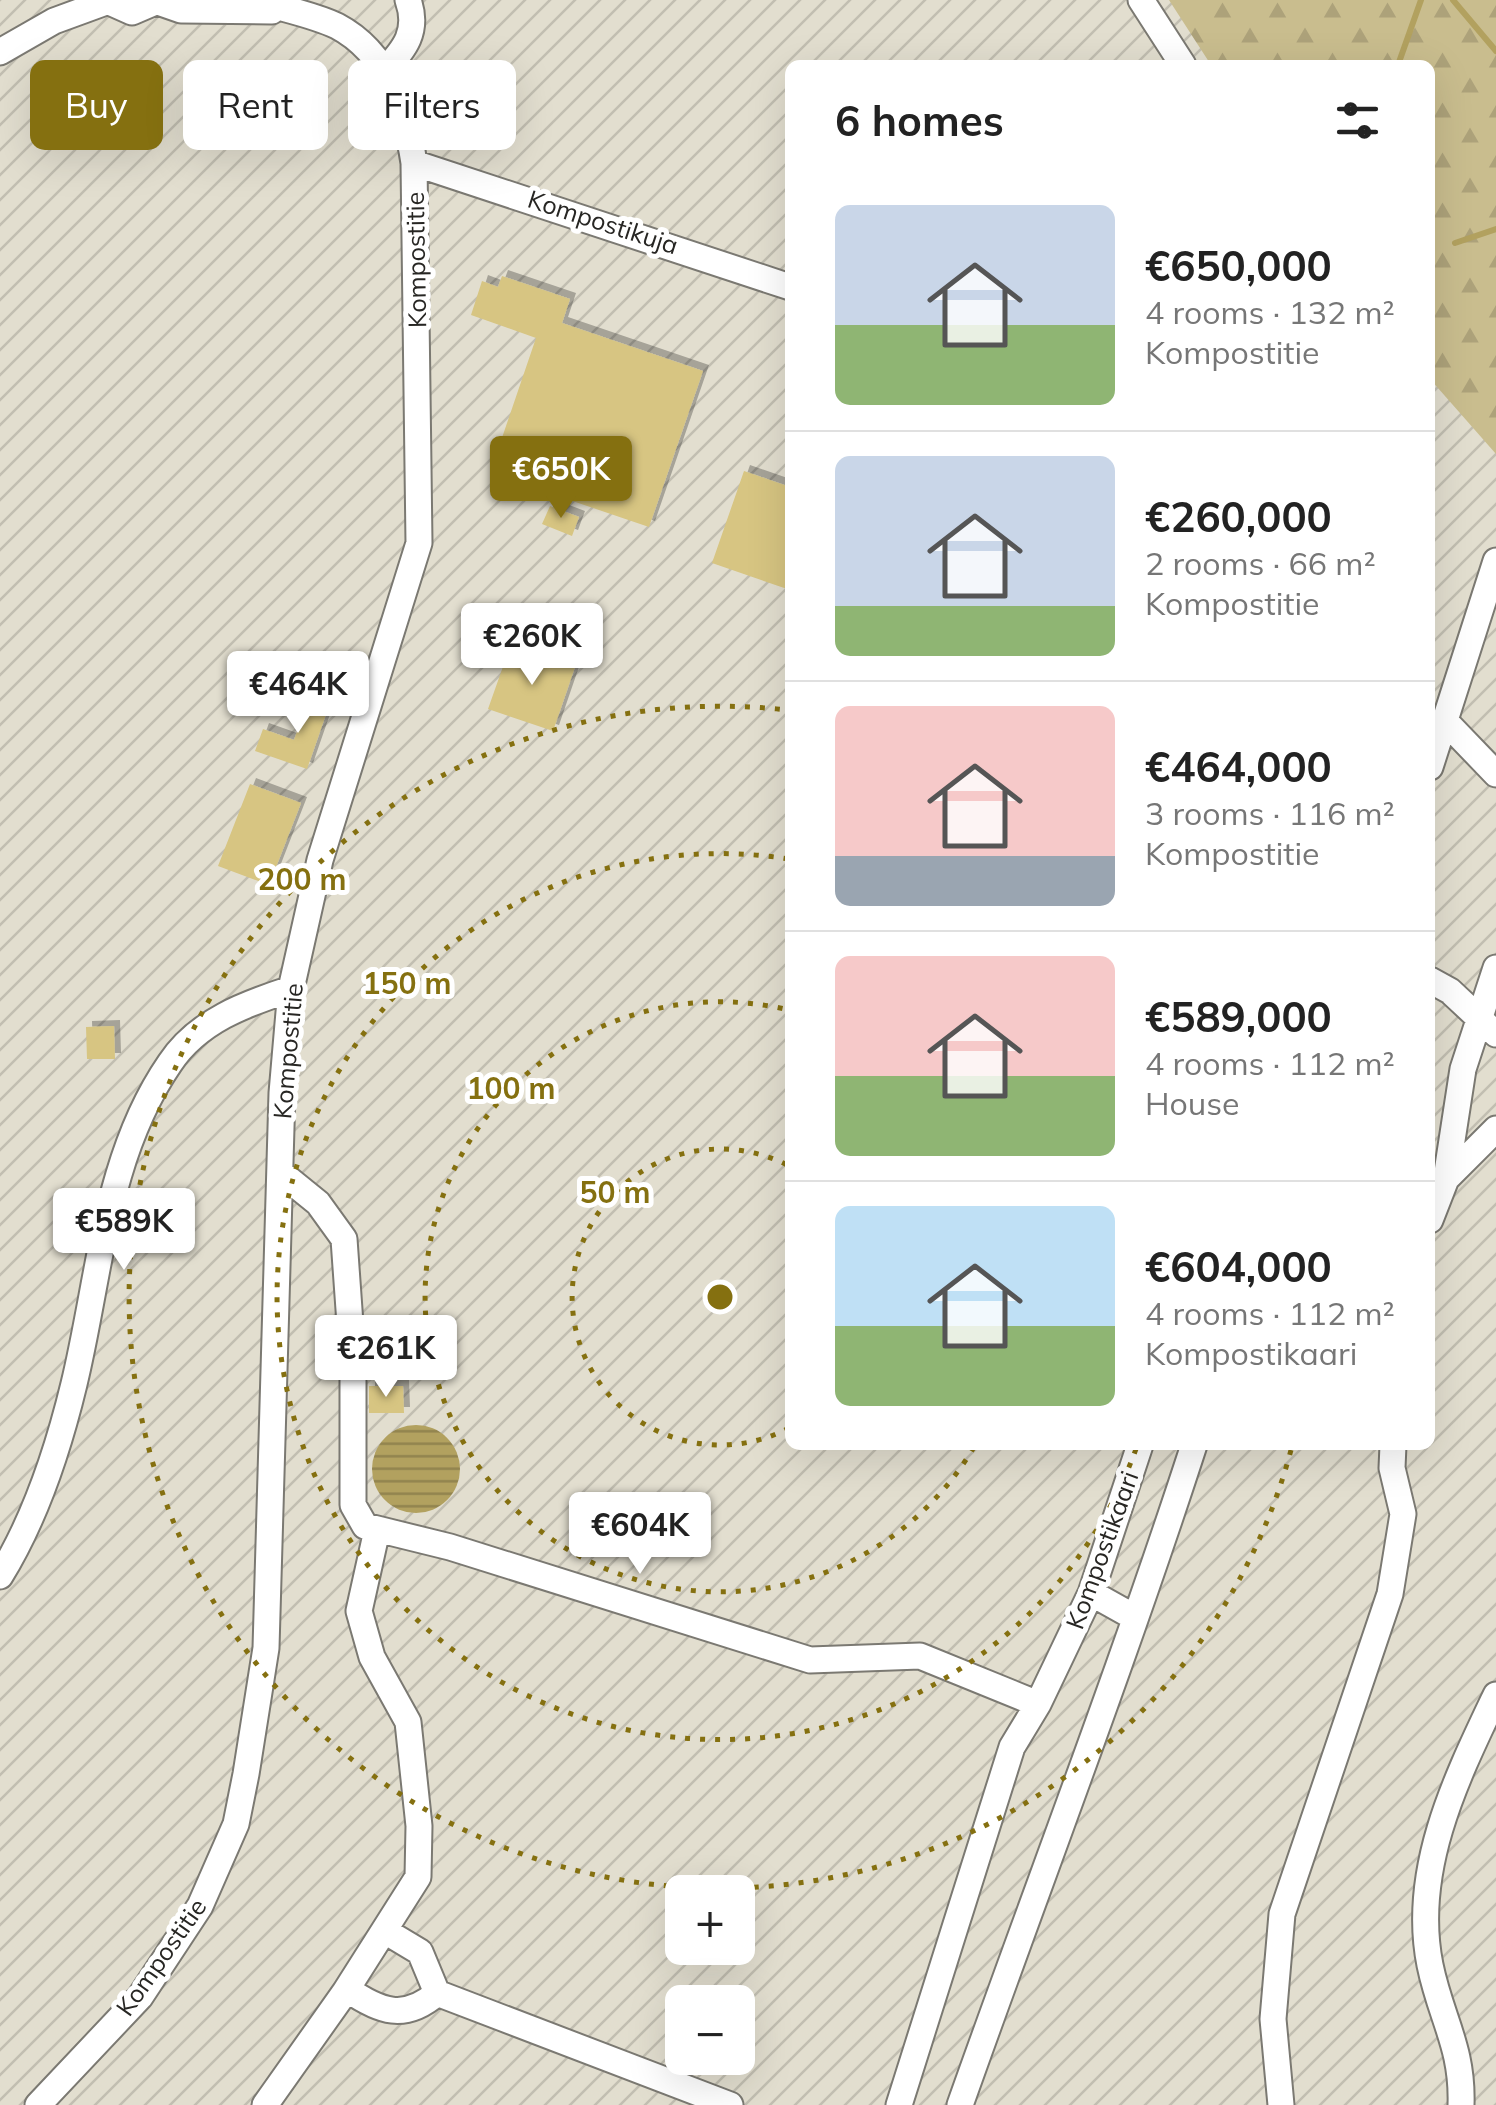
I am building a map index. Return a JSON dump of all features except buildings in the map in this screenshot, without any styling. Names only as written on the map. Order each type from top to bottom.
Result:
[{"type":"street","name":"Kompostitie","points":[[255,0],[298,9],[335,25],[359,41],[375,60]]},
{"type":"street","points":[[394,60],[405,49],[412,32],[408,0]]},
{"type":"street","points":[[1141,0],[1181,60]]},
{"type":"street","name":"Kompostitie","points":[[105,1],[132,12],[159,1],[181,10],[298,9]]},
{"type":"street","points":[[0,52],[54,21],[105,1]]},
{"type":"street","name":"Kompostitie","points":[[38,2105],[140,1996],[200,1906],[236,1824],[266,1648],[282,1092],[291,988],[320,860],[418,544],[412,150]]},
{"type":"street","name":"Kompostikuja","points":[[414,162],[785,283]]},
{"type":"street","points":[[1435,751],[1496,561]]},
{"type":"street","points":[[1445,720],[1496,774]]},
{"type":"street","points":[[1435,1207],[1446,1179],[1463,1069],[1488,1025],[1496,968]]},
{"type":"street","points":[[1435,983],[1488,1025]]},
{"type":"street","points":[[0,1576],[19,1546],[54,1458],[74,1383],[108,1206],[162,1077],[170,1062],[211,1022],[291,988]]},
{"type":"street","points":[[1446,1179],[1496,1129]]},
{"type":"street","points":[[281,1173],[318,1203],[344,1239],[352,1366],[352,1505],[365,1526],[468,1552],[810,1660],[920,1656],[1038,1704]]},
{"type":"street","name":"Kompostikaari","points":[[898,2105],[1007,1762],[1091,1593],[1138,1450]]},
{"type":"street","points":[[960,2105],[1192,1450]]},
{"type":"street","points":[[1281,2105],[1272,2019],[1282,1914],[1390,1594],[1403,1514],[1392,1468],[1393,1450]]},
{"type":"street","points":[[264,2105],[347,1989],[418,1878],[419,1826],[408,1722],[372,1657],[360,1611],[377,1530]]},
{"type":"street","points":[[1091,1593],[1134,1617]]},
{"type":"street","points":[[1461,2105],[1461,2057],[1440,2006],[1430,1961],[1425,1916],[1428,1870],[1460,1770],[1496,1695]]},
{"type":"street","points":[[386,1931],[420,1952],[438,1993],[730,2105]]},
{"type":"street","points":[[347,1989],[386,2012],[402,2013],[438,1993]]},
{"type":"shaded area","points":[[0,0],[1496,0],[1496,2105],[0,2105]]},
{"type":"shaded area","points":[[416,1425],[441,1432],[453,1444],[460,1469],[453,1494],[441,1506],[416,1513],[391,1506],[379,1494],[372,1469],[379,1444],[391,1432]]},
{"type":"green space","points":[[1169,0],[1496,0],[1496,454],[1435,385],[1435,60],[1208,60]]},
{"type":"waterway","points":[[1400,60],[1421,0]]},
{"type":"waterway","points":[[1453,0],[1496,51]]},
{"type":"waterway","points":[[1455,243],[1496,229]]}]
